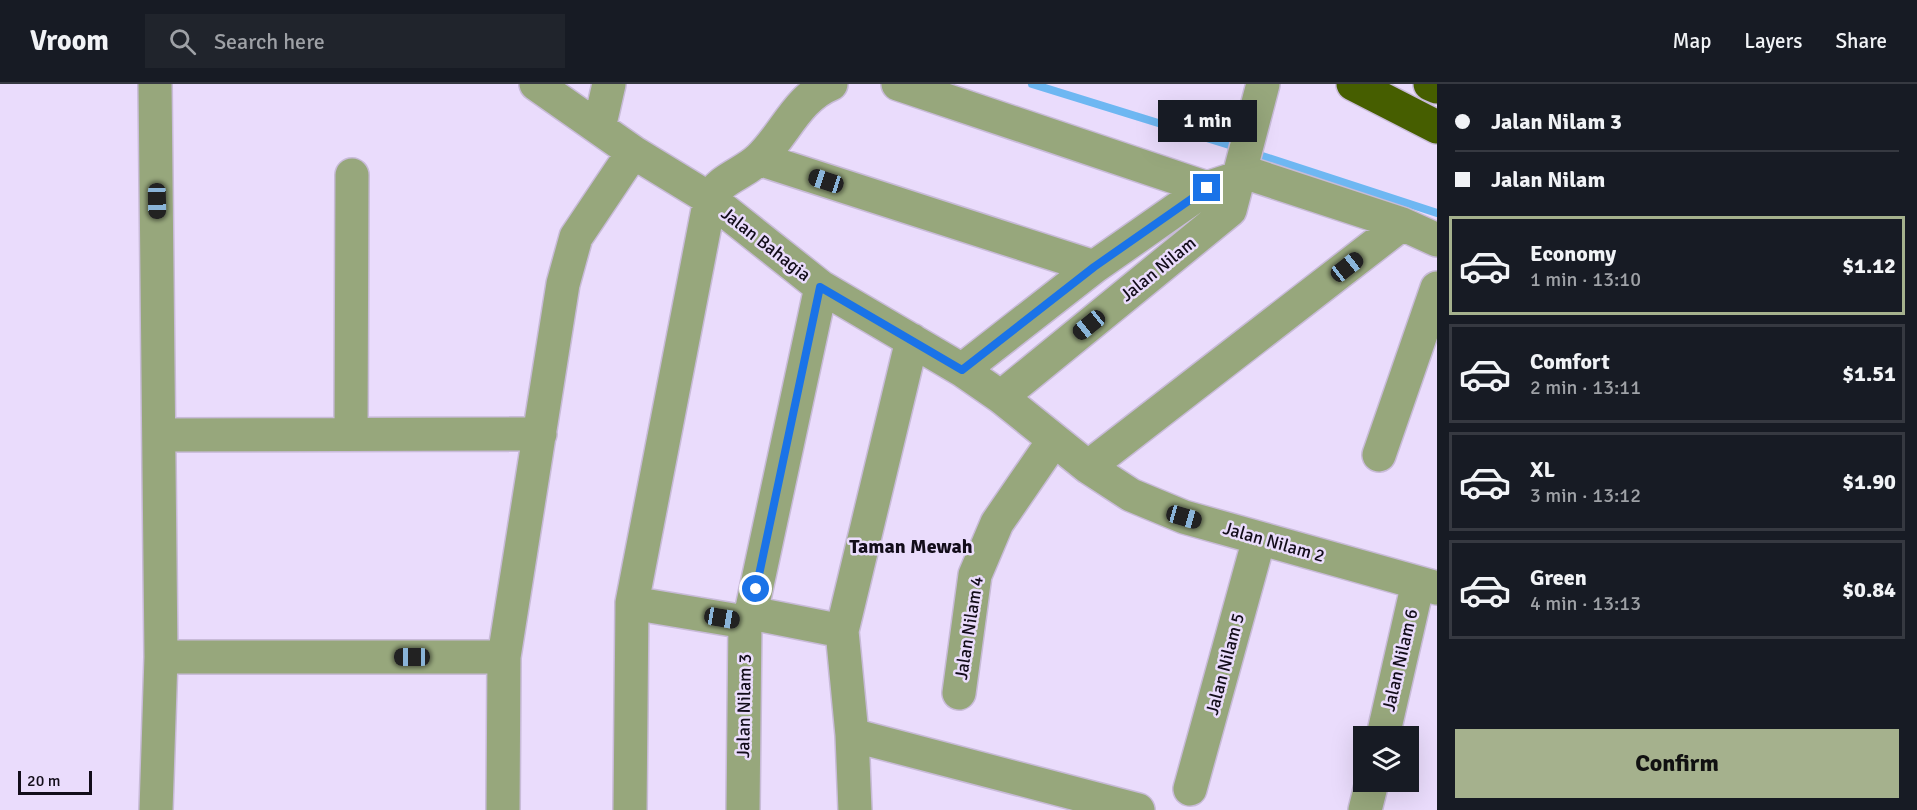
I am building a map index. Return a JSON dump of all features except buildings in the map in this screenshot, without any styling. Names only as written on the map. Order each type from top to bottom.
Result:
[{"type":"highway","points":[[1353,84],[1437,126]]},
{"type":"highway","points":[[1430,84],[1437,87]]},
{"type":"street","points":[[155,84],[161,657],[156,810]]},
{"type":"street","name":"Jalan Bahagia","points":[[536,84],[633,152],[710,199],[820,287],[962,370],[1001,398]]},
{"type":"street","points":[[599,128],[609,84]]},
{"type":"street","points":[[630,810],[632,603],[710,199],[715,188],[759,159],[808,97],[831,84]]},
{"type":"street","points":[[898,84],[1232,181],[1402,224],[1437,240]]},
{"type":"street","points":[[1232,181],[1254,126],[1263,84]]},
{"type":"street","points":[[503,810],[504,657],[563,284],[576,237],[633,152]]},
{"type":"street","points":[[759,159],[1094,267]]},
{"type":"street","points":[[351,433],[352,175]]},
{"type":"street","name":"Jalan Nilam","points":[[962,370],[1094,267],[1232,181]]},
{"type":"street","name":"Jalan Nilam","points":[[1001,398],[1232,181]]},
{"type":"street","points":[[1088,467],[1402,224]]},
{"type":"street","name":"Jalan Nilam 3","points":[[743,810],[748,617],[820,287]]},
{"type":"street","points":[[1378,455],[1437,288]]},
{"type":"street","points":[[855,810],[852,735],[842,631],[912,340]]},
{"type":"street","name":"Jalan Nilam 2","points":[[1001,398],[1088,467],[1131,495],[1163,508],[1259,539],[1428,585]]},
{"type":"street","points":[[160,435],[540,434]]},
{"type":"street","name":"Jalan Nilam 4","points":[[959,693],[975,575],[997,523],[1054,440]]},
{"type":"street","name":"Jalan Nilam 5","points":[[1190,789],[1259,539]]},
{"type":"street","name":"Jalan Nilam 6","points":[[1386,726],[1428,585]]},
{"type":"street","points":[[632,603],[842,631]]},
{"type":"street","points":[[161,657],[504,657]]},
{"type":"street","points":[[852,735],[1138,810]]},
{"type":"street","points":[[1365,810],[1370,792]]},
{"type":"waterway","points":[[1032,84],[1239,148]]},
{"type":"waterway","points":[[1253,153],[1437,213]]},
{"type":"district","name":"Taman Mewah","points":[[911,546]]},
{"type":"route","points":[[756,589],[820,287],[962,370],[1094,267],[1207,188]]}]
